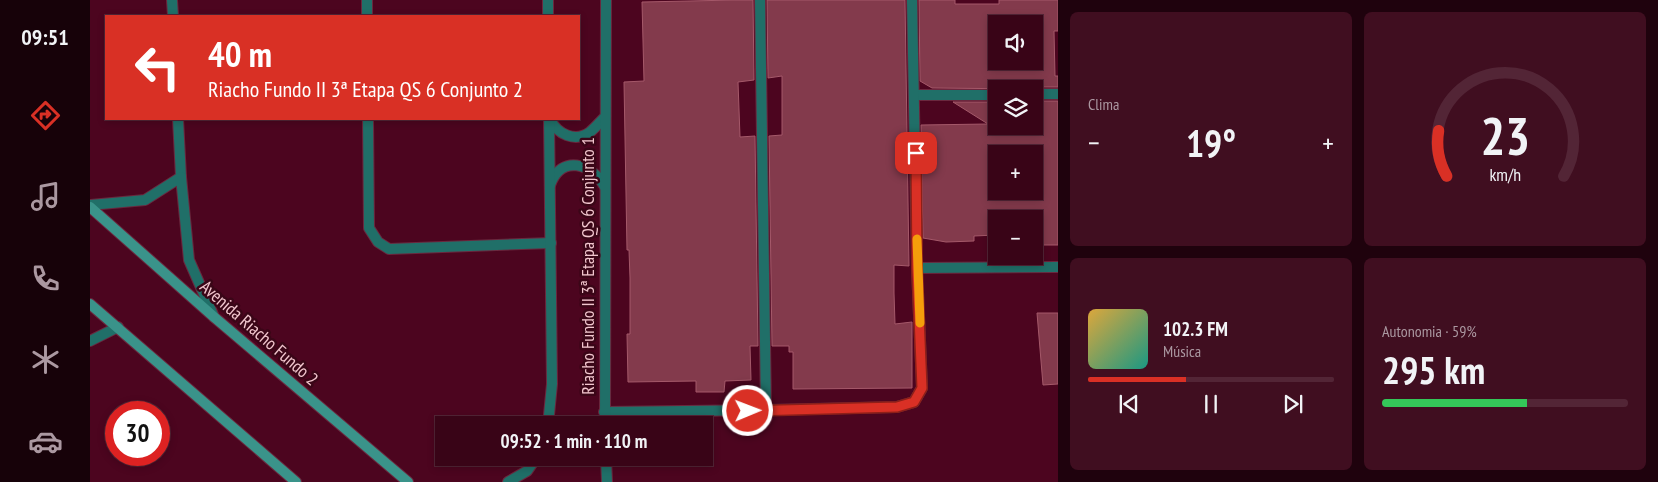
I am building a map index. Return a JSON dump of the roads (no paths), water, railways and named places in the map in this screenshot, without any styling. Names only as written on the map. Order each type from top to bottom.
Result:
[{"type":"main road","name":"Avenida Riacho Fundo 2","points":[[90,206],[214,317],[408,482]]},
{"type":"main road","points":[[90,304],[296,482]]},
{"type":"street","points":[[172,0],[173,15]]},
{"type":"street","points":[[367,0],[367,15]]},
{"type":"street","points":[[548,0],[548,15]]},
{"type":"street","name":"Riacho Fundo II 3ª Etapa QS 6 Conjunto 1","points":[[604,416],[604,118],[606,0]]},
{"type":"street","points":[[760,0],[766,410]]},
{"type":"street","points":[[912,0],[917,268],[1058,267]]},
{"type":"street","points":[[915,95],[988,94]]},
{"type":"street","points":[[1043,94],[1058,94]]},
{"type":"street","points":[[550,120],[559,132],[567,136],[576,137],[584,136],[604,118]]},
{"type":"street","points":[[178,120],[181,177],[189,260],[214,317]]},
{"type":"street","points":[[368,120],[369,228],[378,242],[389,249],[551,243]]},
{"type":"street","name":"Riacho Fundo II 3ª Etapa QS 6 Conjunto 1","points":[[549,416],[552,384],[550,120]]},
{"type":"street","points":[[550,194],[553,178],[558,172],[572,165],[581,165],[588,168],[601,179],[605,188]]},
{"type":"street","points":[[90,206],[145,200],[181,177]]},
{"type":"street","name":"Riacho Fundo II 3ª Etapa QS 6 Conjunto 1","points":[[604,412],[897,407],[914,402],[922,388],[917,268]]},
{"type":"street","points":[[90,341],[118,327]]},
{"type":"street","points":[[508,482],[527,471],[530,466]]},
{"type":"street","points":[[606,466],[607,482]]}]
